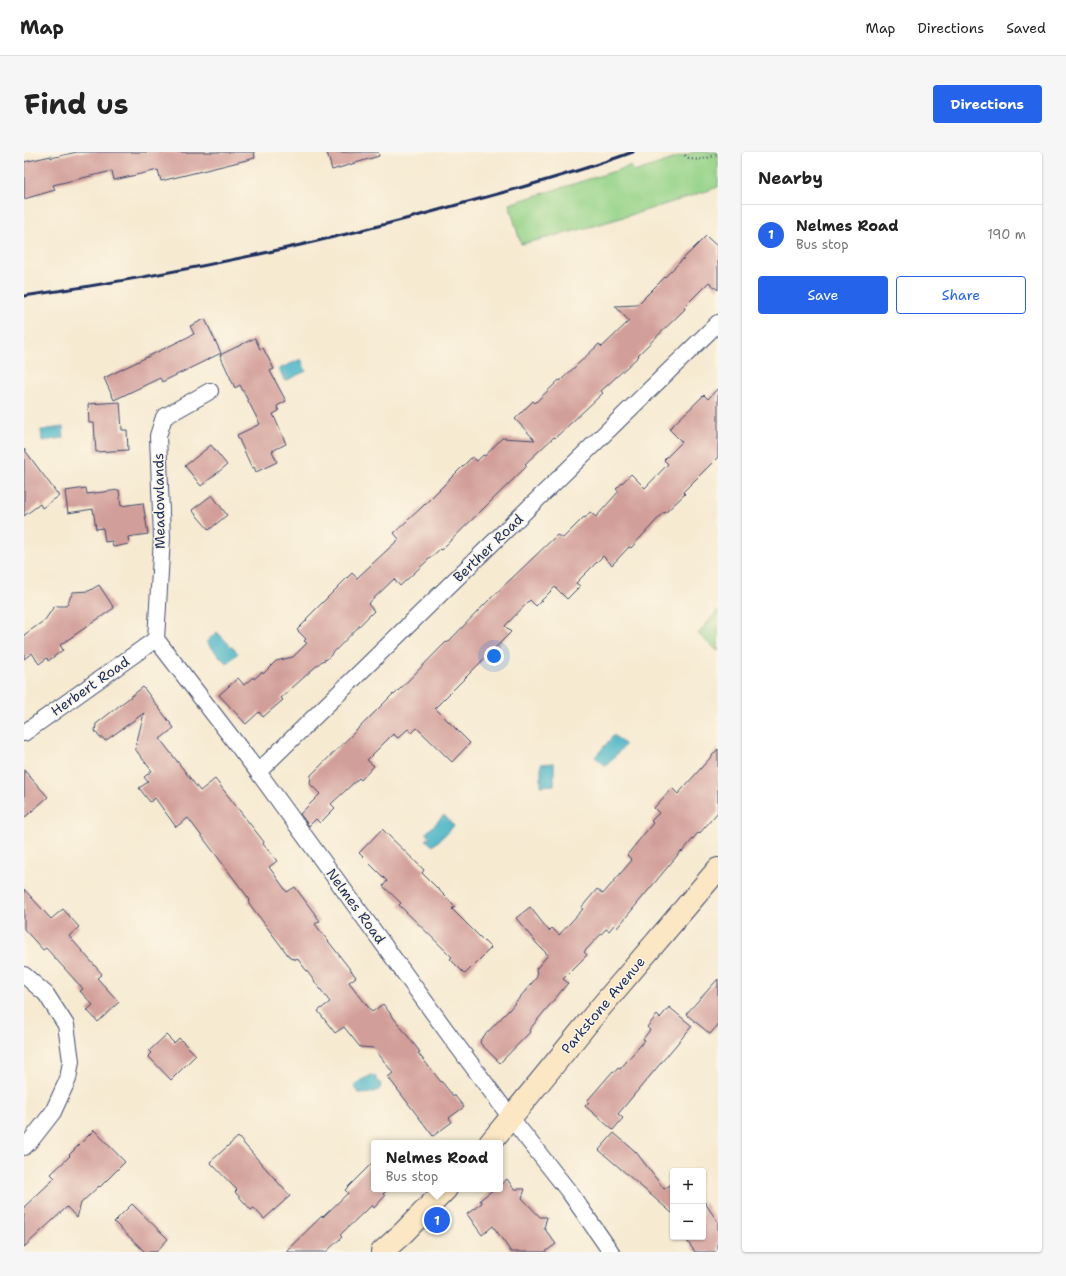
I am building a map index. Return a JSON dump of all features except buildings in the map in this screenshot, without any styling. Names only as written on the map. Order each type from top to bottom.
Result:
[{"type":"street","name":"Berther Road","points":[[258,772],[718,323]]},
{"type":"street","name":"Meadowlands","points":[[156,639],[162,538],[158,436],[164,417],[210,391]]},
{"type":"street","name":"Nelmes Road","points":[[156,639],[258,772],[453,1040],[511,1118],[570,1193],[611,1252]]},
{"type":"street","name":"Herbert Road","points":[[24,733],[156,639]]},
{"type":"street","name":"Parkstone Avenue","points":[[493,1140],[600,1008],[718,869]]},
{"type":"street","points":[[24,975],[46,994],[66,1024],[71,1061],[68,1079],[53,1112],[32,1139],[24,1146]]},
{"type":"street","points":[[382,1252],[443,1192]]},
{"type":"path","points":[[685,155],[691,160],[695,160],[718,154]]},
{"type":"green space","points":[[694,152],[718,152],[718,187],[620,218],[521,244],[509,204],[631,166],[634,172]]},
{"type":"green space","points":[[718,610],[718,651],[698,634]]},
{"type":"water","points":[[301,359],[306,371],[285,381],[279,369]]},
{"type":"water","points":[[63,427],[64,438],[42,441],[41,430]]},
{"type":"water","points":[[217,632],[238,653],[227,664],[206,642]]},
{"type":"water","points":[[614,735],[625,745],[606,766],[595,757]]},
{"type":"water","points":[[554,763],[554,785],[541,786],[541,764]]},
{"type":"water","points":[[444,815],[454,826],[433,846],[426,840],[430,837],[426,833]]},
{"type":"water","points":[[372,1075],[376,1077],[376,1080],[381,1084],[380,1089],[375,1092],[364,1094],[358,1093],[354,1087],[356,1084]]},
{"type":"railway","points":[[24,296],[80,288],[191,268],[301,245],[507,192],[633,152]]},
{"type":"place","name":"Nelmes Road","points":[[437,1220]]}]
